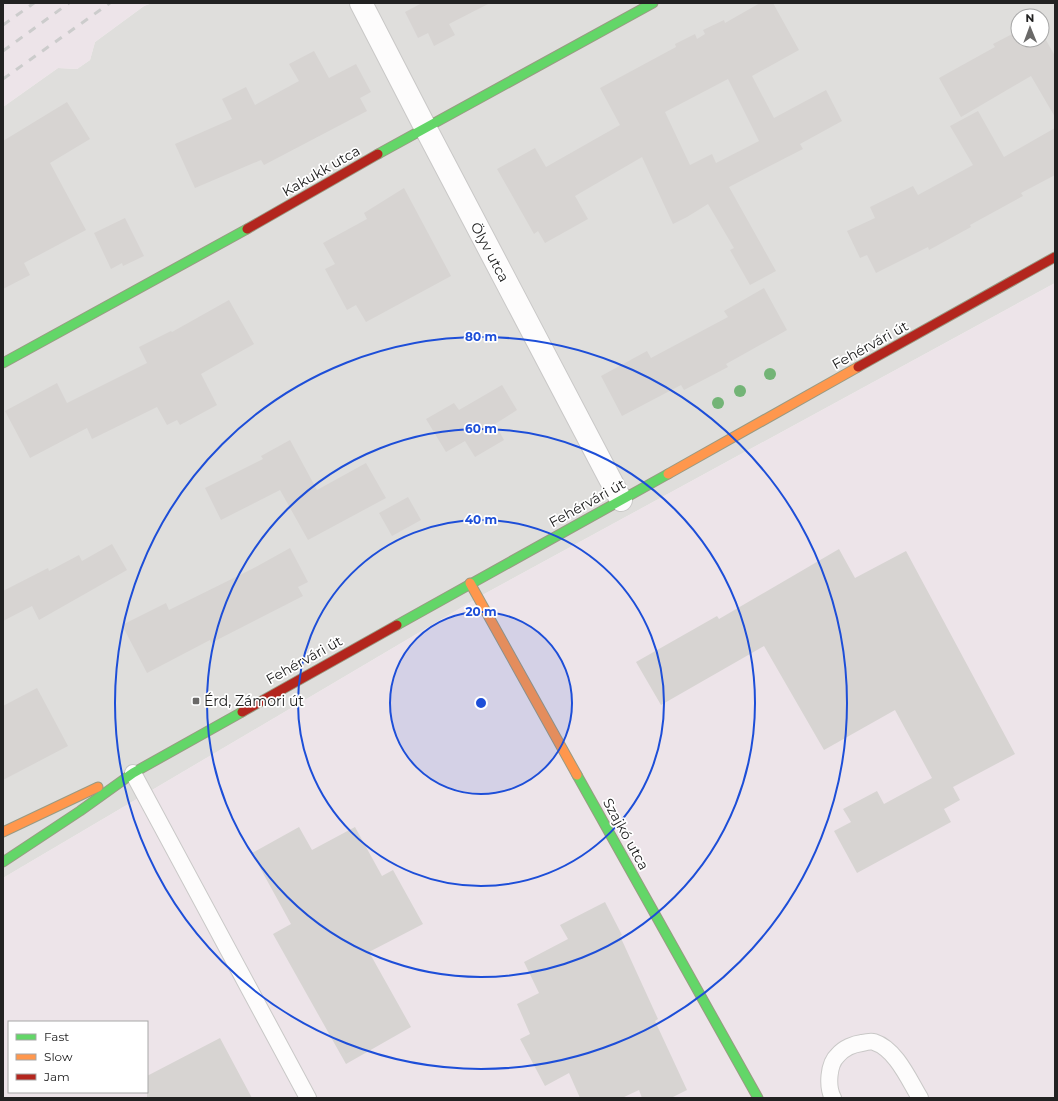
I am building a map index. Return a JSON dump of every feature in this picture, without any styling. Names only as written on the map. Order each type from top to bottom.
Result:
[{"type":"main road","name":"Kakukk utca","points":[[3,363],[200,255],[425,127],[653,3]]},
{"type":"main road","name":"Fehérvári út","points":[[3,862],[80,811],[133,773],[470,583],[1055,257]]},
{"type":"main road","name":"Szajkó utca","points":[[470,583],[758,1098]]},
{"type":"main road","name":"Fehérvári út","points":[[3,832],[73,798],[133,773]]},
{"type":"street","name":"Ölyv utca","points":[[361,3],[621,500]]},
{"type":"lane","points":[[133,773],[308,1098]]},
{"type":"lane","points":[[833,1098],[829,1091],[830,1070],[837,1055],[854,1044],[873,1041],[887,1050],[899,1062],[920,1098]]},
{"type":"shaded area","points":[[5,3],[152,3],[144,6],[95,42],[90,60],[77,69],[58,68],[3,107],[3,5]]},
{"type":"shaded area","points":[[152,3],[1055,3],[1055,283],[486,593],[3,878],[3,107],[58,68],[77,69],[90,60],[95,42],[144,6]]},
{"type":"shaded area","points":[[1055,283],[1055,1098],[3,1098],[3,878],[486,593]]},
{"type":"building","points":[[422,3],[490,3],[449,24],[455,35],[434,46],[428,33],[418,38],[405,12]]},
{"type":"building","points":[[760,3],[773,3],[799,50],[752,76],[774,118],[826,90],[842,121],[800,144],[803,149],[729,187],[776,271],[750,285],[730,250],[734,248],[708,204],[673,224],[642,157],[575,196],[588,219],[545,243],[538,231],[534,234],[497,169],[535,148],[546,167],[620,125],[600,88],[676,47],[675,44],[695,34],[697,39],[705,34],[703,30],[724,20],[725,23]],"holes":[[[728,79],[759,141],[716,163],[712,154],[690,165],[665,112]]]},
{"type":"building","points":[[1010,35],[1010,48],[1050,47],[1055,56],[1055,117],[1031,76],[961,117],[939,78],[995,47],[993,44]]},
{"type":"building","points":[[314,51],[329,78],[356,64],[371,92],[360,98],[367,111],[264,165],[261,160],[195,188],[175,144],[232,119],[222,99],[246,87],[255,105],[299,81],[289,64]]},
{"type":"building","points":[[67,102],[90,139],[50,163],[86,230],[24,263],[30,275],[3,289],[3,141]]},
{"type":"building","points":[[978,111],[1004,157],[1055,128],[1055,175],[1021,193],[1023,196],[970,225],[971,227],[929,250],[928,247],[876,273],[867,255],[860,258],[847,231],[875,218],[870,207],[913,186],[918,195],[973,165],[950,126]]},
{"type":"building","points":[[404,188],[451,276],[366,322],[356,305],[347,310],[325,269],[335,264],[323,243],[367,219],[364,213]]},
{"type":"building","points":[[125,218],[144,256],[123,266],[122,263],[111,269],[94,233]]},
{"type":"building","points":[[764,288],[787,330],[726,364],[728,367],[684,390],[681,385],[622,416],[601,376],[647,351],[651,358],[728,317],[724,311]]},
{"type":"building","points":[[229,300],[254,344],[201,374],[217,405],[180,425],[177,420],[167,425],[157,407],[92,439],[87,428],[30,458],[5,411],[57,383],[67,403],[147,363],[139,347],[171,331],[172,332]]},
{"type":"building","points":[[502,385],[517,410],[495,424],[504,440],[475,457],[465,441],[446,452],[426,419],[454,403],[459,410]]},
{"type":"building","points":[[290,440],[317,490],[366,463],[386,498],[308,540],[280,490],[221,520],[205,488],[263,459],[261,456]]},
{"type":"building","points":[[408,497],[421,520],[392,536],[379,513]]},
{"type":"building","points":[[112,544],[127,570],[39,620],[32,606],[3,621],[3,591],[48,568],[49,571],[79,555],[82,561]]},
{"type":"building","points":[[290,548],[308,582],[298,587],[303,596],[211,643],[210,640],[147,673],[122,625],[166,603],[169,610],[252,569]]},
{"type":"building","points":[[839,549],[855,578],[906,551],[1015,754],[953,787],[960,800],[944,809],[951,822],[857,873],[834,831],[851,822],[843,809],[877,791],[884,804],[932,778],[895,710],[824,750],[764,646],[661,705],[636,662],[717,616],[719,619]]},
{"type":"building","points":[[37,688],[68,746],[3,780],[3,706]]},
{"type":"building","points":[[299,827],[312,850],[355,827],[382,876],[393,870],[423,924],[369,952],[411,1027],[346,1064],[273,934],[291,924],[252,853]]},
{"type":"building","points":[[605,902],[622,935],[620,936],[658,1019],[655,1021],[687,1090],[671,1098],[642,1098],[639,1090],[622,1098],[580,1098],[569,1073],[545,1086],[520,1039],[530,1034],[517,1004],[539,993],[524,962],[568,939],[560,925]]},
{"type":"building","points":[[220,1038],[252,1098],[147,1098],[148,1075]]},
{"type":"railway","points":[[3,25],[34,3]]},
{"type":"railway","points":[[3,51],[69,3]]},
{"type":"railway","points":[[3,79],[110,3]]},
{"type":"traffic: fast","points":[[378,154],[653,3]]},
{"type":"traffic: fast","points":[[3,363],[247,229]]},
{"type":"traffic: fast","points":[[397,625],[668,474]]},
{"type":"traffic: fast","points":[[3,862],[80,811],[133,773],[242,712]]},
{"type":"traffic: fast","points":[[577,775],[758,1098]]},
{"type":"traffic: slow","points":[[668,474],[858,367]]},
{"type":"traffic: slow","points":[[470,583],[577,775]]},
{"type":"traffic: slow","points":[[3,832],[98,787]]},
{"type":"traffic: jam","points":[[247,229],[378,154]]},
{"type":"traffic: jam","points":[[858,367],[1055,257]]},
{"type":"traffic: jam","points":[[242,712],[397,625]]},
{"type":"place","name":"Érd, Zámori út","points":[[196,701]]}]
